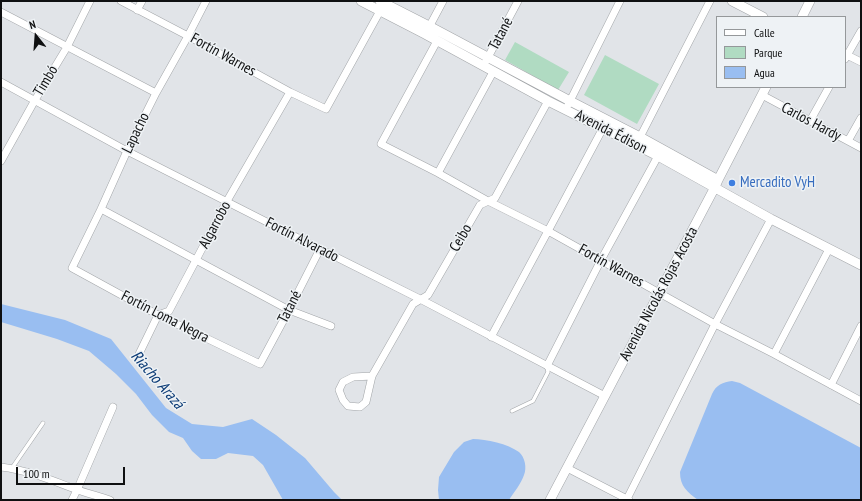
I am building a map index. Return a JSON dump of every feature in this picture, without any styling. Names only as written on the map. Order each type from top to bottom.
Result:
[{"type":"main road","name":"Avenida Édison","points":[[380,1],[427,30],[638,141],[716,184],[771,219],[861,265]]},
{"type":"main road","points":[[732,1],[761,16]]},
{"type":"main road","points":[[802,16],[810,1]]},
{"type":"main road","name":"Avenida Édison","points":[[366,2],[380,11],[427,30],[437,41],[486,62],[492,72],[548,101],[568,105],[603,128],[638,141],[658,156],[716,184]]},
{"type":"main road","name":"Avenida Nicolás Rojas Acosta","points":[[550,500],[764,91]]},
{"type":"street","name":"Timbó","points":[[2,158],[67,46],[90,1]]},
{"type":"street","name":"Fortín Warnes","points":[[121,1],[290,92],[326,109],[380,11]]},
{"type":"street","points":[[137,10],[142,1]]},
{"type":"street","name":"Lapacho","points":[[72,268],[156,93],[206,1]]},
{"type":"street","points":[[427,30],[443,1]]},
{"type":"street","name":"Tatané","points":[[486,62],[518,1]]},
{"type":"street","points":[[568,105],[620,1]]},
{"type":"street","points":[[638,141],[710,1]]},
{"type":"street","points":[[1,12],[156,93]]},
{"type":"street","points":[[861,31],[846,56],[861,62]]},
{"type":"street","name":"Fortín Warnes","points":[[437,41],[381,144],[601,260],[715,324],[861,401]]},
{"type":"street","points":[[438,173],[492,72]]},
{"type":"street","name":"Fortín Alvarado","points":[[1,82],[128,151],[420,299],[605,396]]},
{"type":"street","points":[[810,121],[828,88]]},
{"type":"street","name":"Carlos Hardy","points":[[764,91],[810,121],[861,148]]},
{"type":"street","name":"Algarrobo","points":[[138,354],[158,315],[169,311],[227,201],[290,92]]},
{"type":"street","name":"Ceibo","points":[[372,376],[353,377],[343,382],[339,390],[343,400],[348,406],[360,407],[366,402],[372,376],[414,304],[428,294],[480,205],[495,198],[548,101]]},
{"type":"street","points":[[848,141],[861,118]]},
{"type":"street","points":[[491,337],[603,128]]},
{"type":"street","points":[[547,366],[601,260],[658,156]]},
{"type":"street","points":[[101,209],[289,310],[331,326]]},
{"type":"street","points":[[567,468],[628,500],[715,324],[771,219]]},
{"type":"street","name":"Tatané","points":[[260,364],[320,249]]},
{"type":"street","points":[[774,354],[829,249]]},
{"type":"street","name":"Fortín Loma Negra","points":[[72,268],[158,315],[260,364]]},
{"type":"street","points":[[831,385],[861,326]]},
{"type":"street","points":[[72,500],[113,407]]},
{"type":"street","points":[[1,467],[12,468],[39,476],[110,500]]},
{"type":"lane","points":[[512,411],[533,400],[548,372],[547,366]]},
{"type":"lane","points":[[12,468],[43,422]]},
{"type":"green space","points":[[515,42],[569,72],[558,90],[505,60]]},
{"type":"green space","points":[[605,55],[659,84],[637,124],[584,95]]},
{"type":"water","points":[[1,304],[65,320],[111,339],[166,408],[192,424],[223,427],[252,419],[276,435],[305,458],[342,500],[283,500],[263,465],[253,456],[228,453],[216,459],[201,459],[192,451],[183,438],[169,432],[152,415],[136,394],[116,374],[89,351],[57,339],[1,322]]},
{"type":"water","points":[[732,381],[740,383],[861,448],[861,500],[698,500],[691,494],[681,481],[680,472],[712,394],[720,384]]},
{"type":"water","points":[[473,439],[503,444],[519,452],[523,457],[525,472],[521,482],[509,500],[439,500],[439,477],[454,452],[464,442]]},
{"type":"place","name":"Mercadito VyH","points":[[732,183]]},
{"type":"water label","name":"Riacho Arazá","points":[[157,380]]}]
